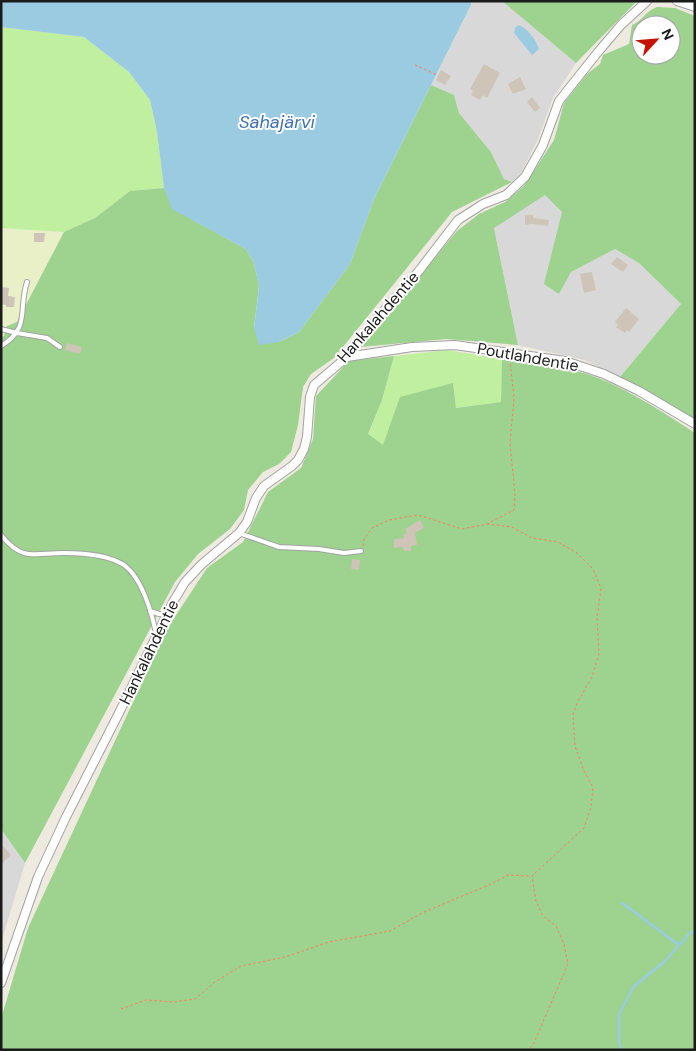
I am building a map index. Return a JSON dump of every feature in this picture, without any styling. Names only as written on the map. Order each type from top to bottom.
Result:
[{"type":"street","name":"Hankalahdentie","points":[[1,983],[38,877],[167,614],[186,582],[202,564],[239,533],[264,486],[298,460],[304,449],[307,437],[310,397],[314,385],[347,356],[418,272],[458,220],[483,204],[506,195],[525,177],[543,145],[559,101],[598,52],[647,1]]},
{"type":"street","points":[[677,1],[695,7]]},
{"type":"street","name":"Poutlahdentie","points":[[347,356],[437,344],[509,352],[565,361],[604,374],[639,391],[695,424]]},
{"type":"lane","points":[[1,346],[17,333],[22,319],[27,282]]},
{"type":"lane","points":[[1,328],[47,338],[60,347]]},
{"type":"lane","points":[[239,533],[279,547],[344,552],[361,551]]},
{"type":"lane","points":[[1,536],[18,552],[28,555],[76,553],[116,561],[126,567],[136,580],[150,611],[157,636]]},
{"type":"lane","points":[[150,611],[167,614]]},
{"type":"path","points":[[415,65],[438,75]]},
{"type":"path","points":[[361,551],[364,539],[372,528],[389,520],[418,515],[462,529],[487,524],[514,510],[515,494],[510,443],[514,398],[509,352]]},
{"type":"path","points":[[121,1009],[146,1000],[173,1002],[195,999],[216,982],[241,966],[285,957],[329,942],[390,931],[422,913],[508,875],[532,876],[584,828],[591,807],[594,787],[584,771],[575,746],[573,714],[592,677],[599,654],[597,617],[601,588],[592,569],[577,553],[558,542],[532,538],[512,527],[487,524]]},
{"type":"path","points":[[528,1050],[542,1024],[568,964],[564,944],[556,926],[543,916],[536,901],[532,876]]},
{"type":"shaded area","points":[[471,1],[502,1],[576,63],[553,98],[538,139],[520,175],[512,182],[504,179],[491,152],[459,113],[454,95],[431,85],[471,5]]},
{"type":"shaded area","points":[[545,194],[562,212],[559,294],[571,272],[615,249],[639,263],[681,304],[620,377],[584,360],[518,345],[494,227]]},
{"type":"shaded area","points":[[1,829],[25,863],[1,943]]},
{"type":"green space","points":[[502,1],[637,1],[576,63]]},
{"type":"green space","points":[[657,7],[675,8],[695,16],[695,421],[620,377],[681,304],[639,263],[615,249],[571,272],[559,294],[544,284],[562,212],[545,195],[494,228],[518,345],[446,339],[361,347],[457,231],[479,214],[505,202],[524,186],[554,140],[564,103],[587,74],[600,64],[603,55],[629,44],[631,31],[631,65],[681,65],[681,15],[646,15]]},
{"type":"green space","points":[[1,27],[84,37],[129,72],[150,100],[157,132],[164,188],[130,191],[95,218],[64,232],[1,228]]},
{"type":"green space","points":[[431,85],[454,95],[459,113],[491,152],[504,179],[512,182],[452,212],[334,358],[311,374],[303,387],[298,425],[291,452],[279,464],[263,472],[248,490],[244,510],[230,529],[198,554],[175,582],[25,863],[1,829],[1,338],[4,336],[7,326],[17,322],[64,232],[95,218],[130,191],[164,188],[173,209],[246,249],[254,263],[259,286],[254,328],[279,342],[299,332],[350,264],[374,199]]},
{"type":"green space","points":[[1,228],[64,232],[17,322],[7,326],[4,336],[1,338]]},
{"type":"green space","points":[[447,350],[502,359],[501,402],[456,408],[453,383],[383,446],[368,435],[382,400],[394,356]]},
{"type":"green space","points":[[394,356],[382,400],[368,434],[383,445],[400,397],[453,383],[456,408],[501,402],[502,359],[565,368],[601,379],[637,397],[695,433],[695,1050],[1,1050],[1,1019],[28,928],[167,629],[207,568],[243,542],[268,492],[301,468],[313,439],[316,396],[349,361]]},
{"type":"water","name":"Sahajärvi","points":[[1,1],[471,1],[471,5],[374,199],[350,264],[299,332],[279,342],[259,345],[254,328],[259,287],[254,263],[246,249],[172,209],[164,188],[157,132],[150,100],[129,72],[84,37],[1,27]]},
{"type":"water","points":[[518,25],[528,31],[538,45],[539,49],[532,55],[514,33]]},
{"type":"building","points":[[484,64],[500,73],[487,98],[483,95],[480,100],[471,95],[473,91],[470,89]]},
{"type":"building","points":[[441,70],[451,76],[445,85],[436,80]]},
{"type":"building","points":[[520,77],[526,89],[513,94],[508,84]]},
{"type":"building","points":[[532,97],[540,108],[535,112],[527,102]]},
{"type":"building","points":[[525,215],[533,215],[533,218],[549,220],[548,226],[525,225]]},
{"type":"building","points":[[34,233],[45,233],[44,242],[34,242]]},
{"type":"building","points":[[617,257],[628,265],[623,272],[611,264]]},
{"type":"building","points":[[592,272],[596,290],[584,293],[580,274]]},
{"type":"building","points":[[1,287],[9,288],[8,296],[15,297],[14,307],[6,307],[6,305],[1,304]]},
{"type":"building","points":[[626,308],[639,319],[629,332],[627,330],[625,333],[616,327],[618,325],[615,322]]},
{"type":"building","points":[[67,343],[82,347],[80,354],[65,350]]},
{"type":"building","points":[[420,520],[424,528],[415,533],[417,545],[411,546],[411,551],[404,551],[403,547],[394,548],[394,539],[404,538],[403,535],[407,533],[405,529]]},
{"type":"building","points":[[352,559],[360,560],[359,570],[351,569]]},
{"type":"building","points":[[1,844],[11,855],[1,864]]},
{"type":"waterway","points":[[622,903],[679,945]]},
{"type":"waterway","points":[[621,1050],[619,1014],[634,986],[664,962],[688,935],[695,930]]}]
